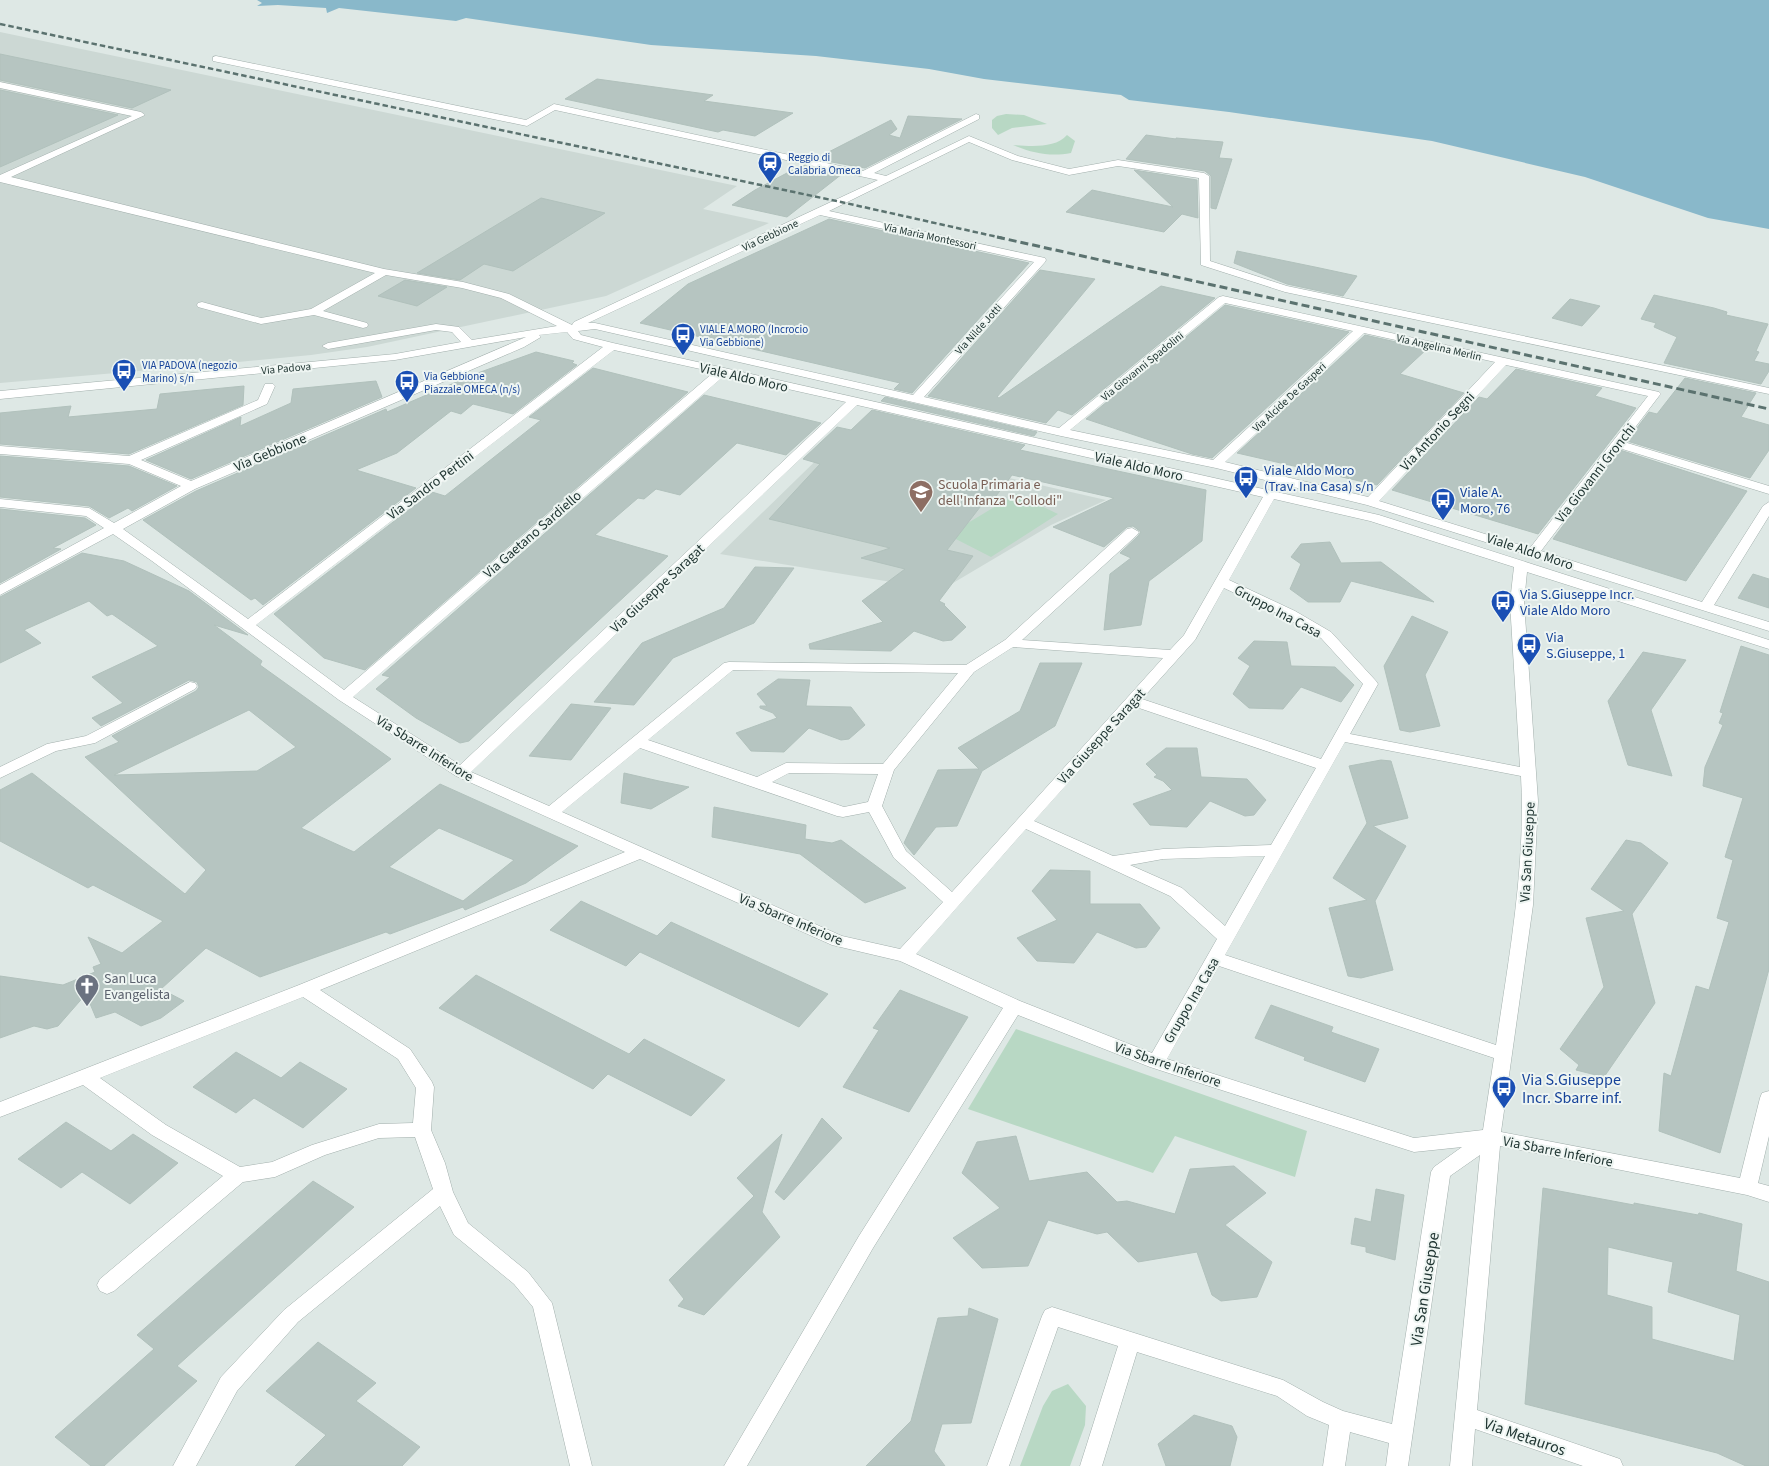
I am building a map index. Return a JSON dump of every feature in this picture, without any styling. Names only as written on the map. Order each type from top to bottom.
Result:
[{"type":"street","points":[[216,59],[527,123],[554,107],[888,179]]},
{"type":"street","points":[[0,85],[141,115],[1,178]]},
{"type":"street","points":[[865,174],[976,117]]},
{"type":"street","name":"Via Gebbione","points":[[570,328],[819,212],[968,139],[1015,158],[1069,172],[1118,163],[1204,176],[1205,263],[1276,286],[1769,391]]},
{"type":"street","points":[[1,178],[384,272],[463,284],[505,296],[570,328]]},
{"type":"street","name":"Via Maria Montessori","points":[[819,212],[1041,260]]},
{"type":"street","name":"Via Nilde Jotti","points":[[916,399],[1041,260]]},
{"type":"street","points":[[202,305],[262,321],[314,312],[384,272]]},
{"type":"street","name":"Via Angelina Merlin","points":[[1223,299],[1655,394]]},
{"type":"street","name":"Via Giovanni Spadolini","points":[[1061,432],[1223,299]]},
{"type":"street","points":[[314,312],[363,325]]},
{"type":"street","points":[[328,346],[436,326],[455,329],[470,345]]},
{"type":"street","name":"Viale Aldo Moro","points":[[570,328],[595,326],[1061,432],[1216,464],[1371,502],[1769,627]]},
{"type":"street","name":"Via Padova","points":[[0,395],[395,358],[548,330],[570,328]]},
{"type":"street","name":"Viale Aldo Moro","points":[[570,328],[577,337],[721,372],[1374,518],[1769,645]]},
{"type":"street","name":"Via Gebbione","points":[[0,590],[191,486],[511,349],[548,330]]},
{"type":"street","name":"Via Alcide De Gasperi","points":[[1216,464],[1362,330]]},
{"type":"street","name":"Via Sandro Pertini","points":[[248,624],[612,346]]},
{"type":"street","name":"Via Antonio Segni","points":[[1371,502],[1503,361]]},
{"type":"street","name":"Via Gaetano Sardiello","points":[[344,696],[721,372]]},
{"type":"street","points":[[131,460],[263,402],[269,386]]},
{"type":"street","name":"Via Giovanni Gronchi","points":[[1533,552],[1655,394]]},
{"type":"street","name":"Via Giuseppe Saragat","points":[[461,773],[853,402]]},
{"type":"street","points":[[1618,444],[1769,490]]},
{"type":"street","points":[[0,450],[131,460],[191,486]]},
{"type":"street","name":"Via Giuseppe Saragat","points":[[904,956],[1190,637],[1270,496]]},
{"type":"street","name":"Via Sbarre Inferiore","points":[[0,503],[89,512],[114,527],[344,696],[461,773],[838,941],[904,956],[1014,1006],[1156,1062],[1414,1145],[1491,1138],[1747,1187],[1769,1194]]},
{"type":"street","points":[[1706,607],[1769,506]]},
{"type":"street","points":[[953,902],[900,854],[874,806],[887,768],[969,669],[1010,643],[1132,532]]},
{"type":"street","name":"Via San Giuseppe","points":[[1461,1466],[1491,1138],[1525,905],[1530,801],[1516,602],[1521,565]]},
{"type":"street","name":"Gruppo Ina Casa","points":[[1156,1062],[1371,684],[1326,635],[1290,614],[1222,582]]},
{"type":"street","points":[[1010,643],[1174,655]]},
{"type":"street","points":[[551,813],[729,666],[969,669]]},
{"type":"street","points":[[0,774],[52,747],[90,740],[190,686]]},
{"type":"street","points":[[1133,701],[1325,766]]},
{"type":"street","points":[[1341,737],[1528,773]]},
{"type":"street","points":[[638,742],[843,812],[874,806]]},
{"type":"street","points":[[759,783],[786,768],[887,768]]},
{"type":"street","points":[[1024,822],[1176,892],[1227,938]]},
{"type":"street","points":[[1112,862],[1163,854],[1277,850]]},
{"type":"street","points":[[0,1110],[305,989],[639,853]]},
{"type":"street","points":[[1214,958],[1503,1054]]},
{"type":"street","points":[[305,989],[404,1054],[425,1087],[422,1130],[435,1163],[443,1192],[461,1229],[521,1278],[542,1303],[581,1466]]},
{"type":"street","points":[[735,1466],[866,1242],[1014,1006]]},
{"type":"street","points":[[84,1076],[159,1130],[238,1175]]},
{"type":"street","points":[[1747,1187],[1769,1098]]},
{"type":"street","points":[[107,1285],[238,1175],[275,1169],[319,1150],[379,1131],[422,1130]]},
{"type":"street","name":"Via San Giuseppe","points":[[1397,1466],[1442,1172],[1491,1138]]},
{"type":"street","points":[[184,1466],[229,1384],[291,1316],[443,1192]]},
{"type":"street","points":[[998,1466],[1052,1316],[1282,1389],[1315,1409],[1341,1420],[1401,1436]]},
{"type":"street","points":[[1091,1466],[1130,1342]]},
{"type":"street","name":"Via Metauros","points":[[1465,1416],[1612,1466]]},
{"type":"street","points":[[1334,1466],[1341,1420]]},
{"type":"shaded area","points":[[0,32],[737,186],[703,209],[769,223],[606,296],[367,347],[311,355],[0,383]]},
{"type":"shaded area","name":"Scuola Primaria e dell'Infanza \"Collodi\"","points":[[838,439],[1106,500],[1051,525],[948,586],[928,588],[720,554]]},
{"type":"green space","points":[[1006,114],[1024,115],[1047,124],[1012,128],[998,135],[992,128],[992,120],[997,116]]},
{"type":"green space","points":[[1067,135],[1075,141],[1071,153],[1041,154],[1013,145],[1049,145],[1056,143]]},
{"type":"green space","points":[[1016,494],[1058,514],[991,557],[948,535]]},
{"type":"green space","points":[[1016,1029],[1307,1131],[1295,1177],[1175,1136],[1153,1173],[968,1109]]},
{"type":"green space","points":[[1068,1384],[1086,1406],[1085,1425],[1070,1466],[1020,1466],[1043,1406],[1052,1391]]},
{"type":"water","points":[[257,0],[1769,0],[1769,229],[1708,218],[1585,177],[1432,141],[1229,112],[1129,100],[1121,95],[984,79],[929,69],[816,56],[651,45],[466,18],[456,21],[339,8],[327,13],[326,8],[278,5],[257,6],[262,3]]},
{"type":"building","points":[[0,54],[171,90],[132,108],[0,80]]},
{"type":"building","points":[[597,79],[713,95],[704,101],[793,113],[755,136],[723,130],[718,132],[565,99]]},
{"type":"building","points":[[0,90],[118,115],[0,167]]},
{"type":"building","points":[[908,116],[962,119],[865,168],[815,159],[891,120],[897,129],[889,135],[900,138]]},
{"type":"building","points":[[1146,135],[1223,142],[1219,158],[1232,159],[1216,209],[1211,208],[1211,176],[1205,171],[1126,159]]},
{"type":"building","points":[[802,165],[842,174],[787,217],[732,205],[755,190]]},
{"type":"building","points":[[1134,170],[1197,180],[1198,218],[1182,214],[1164,232],[1066,212],[1092,190],[1173,207]]},
{"type":"building","points":[[541,198],[605,213],[513,271],[484,264],[460,280],[417,273]]},
{"type":"building","points":[[829,219],[1029,263],[912,393],[894,389],[900,383],[640,323],[688,284]]},
{"type":"building","points":[[1237,251],[1357,276],[1343,296],[1287,284],[1234,263]]},
{"type":"building","points":[[1040,270],[1095,279],[997,397],[999,398],[1161,286],[1215,298],[1072,415],[1058,410],[1046,423],[928,396]]},
{"type":"building","points":[[405,280],[447,287],[417,306],[378,296]]},
{"type":"building","points":[[1654,295],[1714,308],[1727,312],[1726,315],[1768,324],[1756,351],[1759,352],[1754,361],[1769,364],[1769,371],[1761,384],[1664,363],[1677,337],[1654,327],[1656,323],[1641,319]]},
{"type":"building","points":[[1570,299],[1600,306],[1582,326],[1552,318]]},
{"type":"building","points":[[1225,305],[1349,332],[1212,458],[1192,454],[1086,419]]},
{"type":"building","points":[[1365,335],[1427,349],[1400,374],[1464,393],[1377,485],[1237,453]]},
{"type":"building","points":[[536,352],[574,361],[572,363],[577,365],[513,414],[473,404],[461,414],[451,411],[397,453],[356,470],[416,488],[263,605],[255,598],[251,600],[143,520],[196,491],[386,409],[387,412],[475,374]]},
{"type":"building","points":[[593,368],[688,392],[365,670],[324,658],[274,614],[432,492],[445,496],[541,420],[529,417]]},
{"type":"building","points":[[1516,369],[1602,388],[1595,396],[1636,408],[1538,534],[1392,490],[1479,397],[1487,399]]},
{"type":"building","points":[[1685,378],[1756,393],[1741,417],[1769,425],[1769,450],[1750,478],[1627,441],[1649,412],[1657,414]]},
{"type":"building","points":[[376,381],[382,397],[191,479],[146,460],[241,417],[240,426],[291,403],[293,389]]},
{"type":"building","points":[[244,386],[243,405],[129,454],[0,444],[0,413],[71,406],[68,417],[157,409],[160,394]]},
{"type":"building","points":[[704,395],[821,423],[786,455],[737,443],[680,495],[656,489],[644,499],[638,498],[595,535],[668,556],[469,741],[460,743],[416,718],[376,689],[390,677],[382,675]]},
{"type":"building","points":[[885,397],[1037,432],[1034,436],[881,401]]},
{"type":"building","points":[[872,410],[1025,445],[1020,450],[1206,490],[1202,541],[1149,581],[1141,625],[1104,630],[1110,574],[1131,558],[1120,553],[1141,532],[1133,526],[1127,527],[1104,547],[1053,527],[1114,498],[1012,475],[993,500],[987,498],[947,550],[973,556],[939,601],[945,604],[966,627],[952,640],[943,641],[914,631],[891,651],[810,649],[809,644],[883,622],[862,601],[905,569],[861,558],[890,548],[769,519],[820,464],[803,459],[837,427],[851,430]]},
{"type":"building","points":[[1620,450],[1747,491],[1686,581],[1553,539]]},
{"type":"building","points":[[0,456],[129,466],[177,486],[132,511],[128,508],[109,518],[89,506],[0,497]]},
{"type":"building","points":[[0,509],[85,518],[96,525],[53,548],[61,549],[0,583]]},
{"type":"building","points":[[1330,542],[1341,563],[1381,562],[1434,602],[1351,581],[1340,602],[1308,602],[1290,589],[1301,564],[1291,557],[1301,544]]},
{"type":"building","points":[[82,553],[124,561],[189,591],[248,635],[214,625],[262,661],[260,665],[391,759],[301,828],[354,852],[440,784],[578,846],[526,883],[465,910],[463,907],[390,934],[386,932],[260,977],[206,948],[161,989],[184,1001],[161,1018],[141,1026],[115,1012],[96,1018],[86,994],[58,1026],[47,1029],[34,1026],[0,1038],[0,976],[63,985],[95,972],[93,967],[101,964],[88,937],[122,953],[163,921],[93,885],[88,888],[0,841],[0,790],[32,773],[185,894],[206,870],[85,757],[119,742],[112,736],[196,691],[199,687],[197,682],[189,680],[101,726],[92,718],[123,703],[92,677],[158,646],[112,614],[107,616],[89,601],[24,630],[41,643],[0,663],[0,597]],"holes":[[[249,710],[296,747],[257,771],[114,775]],[[439,828],[514,860],[463,901],[389,867]]]},
{"type":"building","points":[[755,567],[794,568],[754,623],[673,658],[634,705],[594,702],[642,643],[724,608]]},
{"type":"building","points":[[1753,574],[1769,579],[1769,608],[1738,598]]},
{"type":"building","points":[[1412,616],[1448,632],[1425,675],[1440,726],[1410,732],[1400,730],[1384,666]]},
{"type":"building","points":[[1254,641],[1287,642],[1291,666],[1335,667],[1354,685],[1341,702],[1301,687],[1283,709],[1249,708],[1233,694],[1250,666],[1238,658]]},
{"type":"building","points":[[1741,646],[1769,655],[1769,969],[1720,1153],[1659,1131],[1664,1073],[1671,1076],[1696,986],[1709,990],[1729,922],[1717,918],[1733,860],[1725,857],[1743,798],[1703,786],[1705,767],[1723,725],[1719,723],[1723,713],[1720,712]]},
{"type":"building","points":[[1643,652],[1686,660],[1651,710],[1672,776],[1628,765],[1608,701]]},
{"type":"building","points":[[1040,663],[1082,663],[1055,726],[982,771],[957,826],[936,827],[914,855],[904,843],[938,770],[979,769],[958,748],[1020,711]]},
{"type":"building","points":[[778,679],[810,680],[806,706],[851,707],[865,725],[849,739],[841,740],[809,728],[784,752],[751,751],[736,733],[777,718],[773,713],[760,708],[760,706],[767,706],[757,694]]},
{"type":"building","points":[[571,704],[611,708],[571,760],[529,756]]},
{"type":"building","points":[[1166,748],[1197,748],[1201,777],[1247,779],[1266,800],[1254,815],[1245,816],[1210,801],[1187,827],[1150,825],[1133,804],[1172,790],[1163,781],[1154,777],[1157,775],[1146,764]]},
{"type":"building","points":[[1381,760],[1391,761],[1408,818],[1373,826],[1406,846],[1375,901],[1393,970],[1361,978],[1348,976],[1329,908],[1367,900],[1333,878],[1367,823],[1349,766]]},
{"type":"building","points":[[624,773],[689,787],[651,809],[621,803]]},
{"type":"building","points":[[714,807],[806,825],[805,839],[832,843],[841,840],[906,888],[865,903],[800,854],[712,837]]},
{"type":"building","points":[[1626,840],[1641,843],[1668,863],[1632,914],[1655,1003],[1604,1077],[1576,1070],[1579,1065],[1560,1049],[1604,987],[1586,918],[1624,911],[1591,889]]},
{"type":"building","points":[[1050,870],[1090,871],[1090,904],[1140,904],[1160,928],[1146,947],[1136,948],[1097,932],[1074,963],[1037,961],[1017,938],[1057,920],[1032,891]]},
{"type":"building","points":[[581,901],[657,936],[671,922],[828,994],[799,1027],[640,952],[626,966],[550,930]]},
{"type":"building","points":[[476,975],[629,1054],[644,1039],[725,1080],[691,1116],[608,1074],[593,1089],[439,1008]]},
{"type":"building","points":[[900,990],[968,1017],[909,1112],[843,1087],[879,1030],[873,1028]]},
{"type":"building","points":[[1271,1005],[1333,1027],[1331,1032],[1379,1049],[1365,1082],[1304,1060],[1305,1057],[1255,1038]]},
{"type":"building","points":[[236,1052],[281,1078],[300,1062],[347,1089],[303,1128],[254,1098],[236,1113],[193,1087]]},
{"type":"building","points":[[822,1118],[842,1138],[784,1200],[775,1192]]},
{"type":"building","points":[[66,1122],[111,1151],[133,1134],[178,1163],[130,1204],[82,1172],[61,1188],[18,1159]]},
{"type":"building","points":[[782,1134],[762,1212],[780,1237],[704,1315],[678,1306],[684,1299],[669,1280],[754,1196],[737,1178]]},
{"type":"building","points":[[1016,1136],[1029,1181],[1087,1172],[1117,1202],[1127,1201],[1175,1214],[1190,1169],[1234,1166],[1266,1193],[1225,1225],[1272,1262],[1257,1297],[1221,1301],[1212,1295],[1197,1252],[1138,1262],[1107,1232],[1097,1234],[1048,1220],[1028,1266],[982,1268],[953,1238],[1000,1208],[962,1173],[977,1142]]},
{"type":"building","points":[[313,1181],[354,1207],[177,1366],[197,1381],[104,1466],[91,1466],[55,1437],[154,1349],[137,1335]]},
{"type":"building","points":[[1543,1188],[1634,1205],[1634,1203],[1698,1215],[1699,1213],[1742,1224],[1736,1271],[1769,1282],[1769,1466],[1746,1466],[1717,1453],[1525,1404]],"holes":[[[1608,1247],[1673,1262],[1668,1292],[1740,1315],[1734,1361],[1652,1339],[1652,1307],[1607,1295]]]},
{"type":"building","points":[[1376,1189],[1404,1195],[1395,1260],[1366,1252],[1366,1247],[1351,1244],[1355,1218],[1371,1222]]},
{"type":"building","points":[[969,1308],[998,1319],[971,1423],[942,1424],[934,1451],[945,1466],[866,1466],[911,1421],[938,1318],[968,1316]]},
{"type":"building","points":[[318,1342],[376,1383],[356,1401],[420,1447],[402,1466],[295,1466],[326,1435],[266,1391]]},
{"type":"building","points":[[1194,1415],[1232,1426],[1237,1437],[1230,1466],[1166,1466],[1158,1444]]},
{"type":"railway","points":[[0,24],[841,202],[1002,238]]},
{"type":"railway","points":[[997,237],[1769,409]]},
{"type":"place","name":"Reggio di Calabria Omeca","points":[[770,184]]},
{"type":"place","name":"VIALE A.MORO (Incrocio Via Gebbione)","points":[[683,356]]},
{"type":"place","name":"VIA PADOVA (negozio Marino) s/n","points":[[124,392]]},
{"type":"place","name":"Via Gebbione Piazzale OMECA (n/s)","points":[[407,403]]},
{"type":"place","name":"Viale Aldo Moro (Trav. Ina Casa) s/n","points":[[1246,499]]},
{"type":"place","name":"Scuola Primaria e dell'Infanza \"Collodi\"","points":[[921,513]]},
{"type":"place","name":"Viale A. Moro, 76","points":[[1443,521]]},
{"type":"place","name":"Via S.Giuseppe Incr. Viale Aldo Moro","points":[[1503,623]]},
{"type":"place","name":"Via S.Giuseppe, 1","points":[[1529,666]]},
{"type":"place","name":"San Luca Evangelista","points":[[87,1007]]},
{"type":"place","name":"Via S.Giuseppe Incr. Sbarre inf.","points":[[1504,1109]]}]
